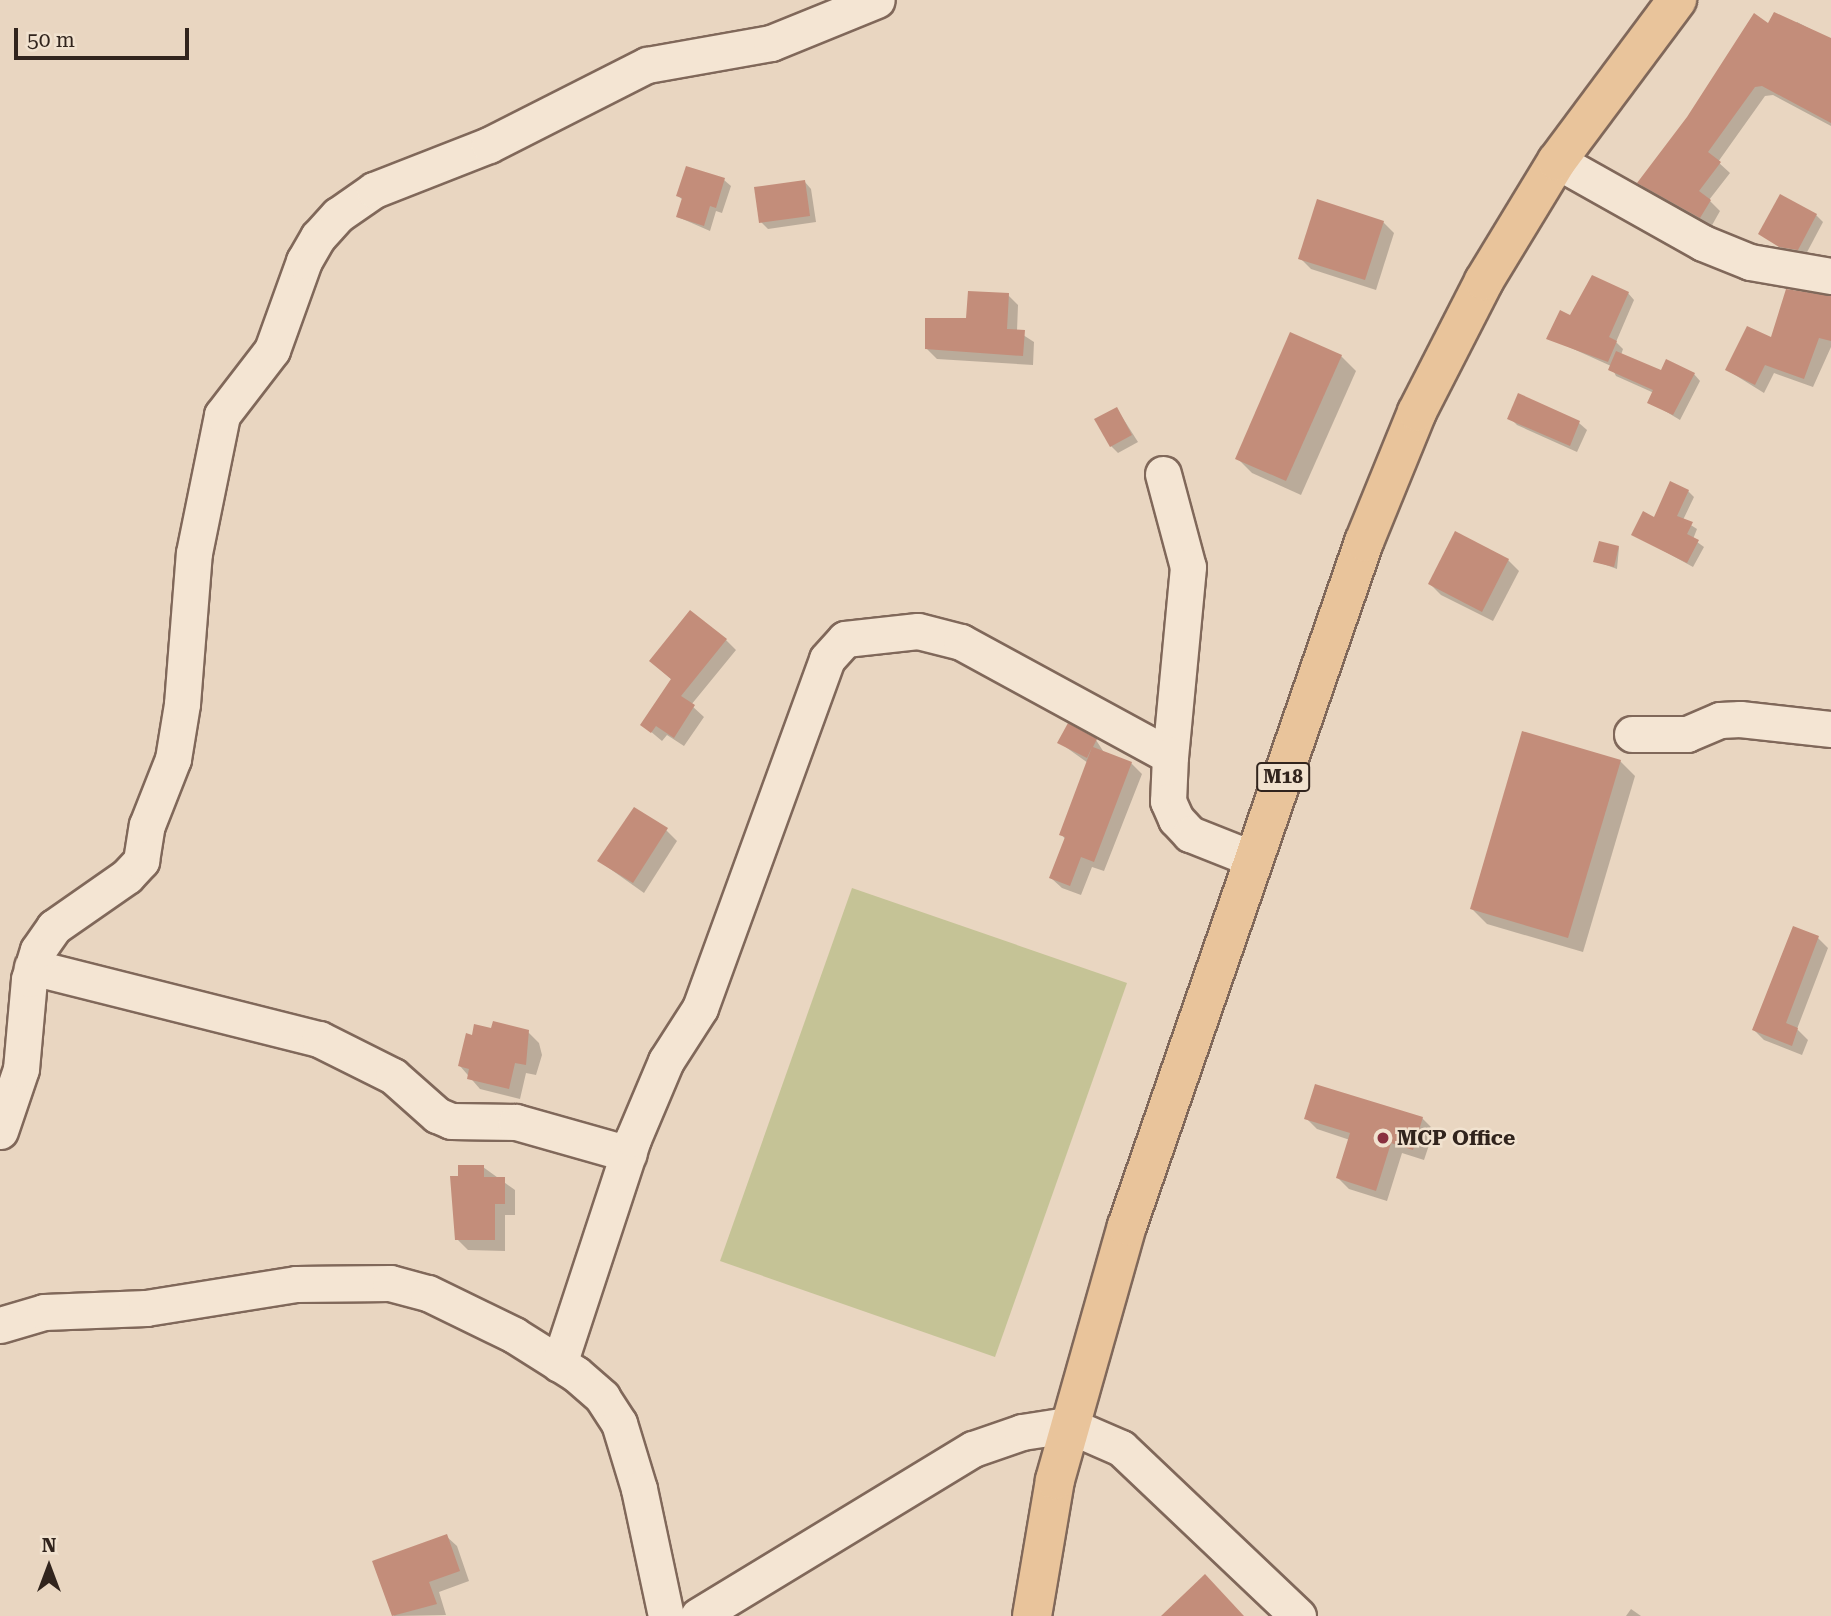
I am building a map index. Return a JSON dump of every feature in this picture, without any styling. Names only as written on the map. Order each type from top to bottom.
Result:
[{"type":"main road","name":"M18","points":[[1032,1616],[1068,1425],[1127,1226],[1364,542],[1417,412],[1484,281],[1557,161],[1676,0]]},
{"type":"street","points":[[0,1131],[21,1069],[32,967],[54,927],[127,876],[141,861],[147,825],[173,760],[182,704],[194,553],[222,415],[272,350],[304,261],[318,237],[338,215],[394,180],[489,145],[647,65],[771,43],[877,0]]},
{"type":"street","points":[[1557,161],[1703,243],[1750,262],[1831,276]]},
{"type":"street","points":[[1163,474],[1188,567],[1168,801],[1176,818],[1190,834],[1253,859]]},
{"type":"street","points":[[559,1364],[629,1154],[666,1060],[701,1009],[827,659],[845,639],[918,631],[961,642],[1170,756]]},
{"type":"street","points":[[1632,734],[1687,734],[1720,720],[1740,719],[1831,729]]},
{"type":"street","points":[[32,967],[319,1039],[393,1076],[438,1115],[452,1121],[516,1122],[629,1154]]},
{"type":"street","points":[[0,1325],[44,1312],[146,1308],[296,1284],[390,1283],[450,1303],[559,1364],[602,1397],[619,1423],[639,1489],[666,1616]]},
{"type":"street","points":[[698,1616],[973,1449],[1022,1432],[1068,1425],[1121,1448],[1298,1616]]},
{"type":"shaded area","points":[[852,888],[1127,983],[995,1357],[720,1261]]},
{"type":"building","points":[[1774,12],[1831,38],[1831,123],[1762,86],[1755,87],[1708,152],[1721,162],[1699,191],[1711,200],[1700,218],[1637,183],[1687,117],[1754,13],[1768,23]]},
{"type":"building","points":[[686,166],[725,178],[716,208],[710,206],[704,226],[676,217],[682,198],[676,196]]},
{"type":"building","points":[[805,180],[810,216],[759,223],[754,187]]},
{"type":"building","points":[[1780,194],[1817,214],[1798,250],[1779,247],[1758,234]]},
{"type":"building","points":[[1317,199],[1384,221],[1365,280],[1298,259]]},
{"type":"building","points":[[1592,275],[1629,292],[1609,337],[1617,341],[1608,362],[1546,339],[1560,310],[1570,315]]},
{"type":"building","points":[[1786,289],[1831,296],[1831,341],[1819,338],[1804,379],[1765,365],[1755,385],[1725,370],[1747,326],[1771,337]]},
{"type":"building","points":[[968,291],[1009,293],[1007,329],[1025,330],[1023,356],[925,349],[925,318],[966,318]]},
{"type":"building","points":[[1290,332],[1342,355],[1286,481],[1235,459]]},
{"type":"building","points":[[1616,351],[1661,370],[1666,359],[1695,373],[1673,415],[1647,403],[1653,390],[1608,370]]},
{"type":"building","points":[[1518,393],[1580,421],[1570,446],[1507,419]]},
{"type":"building","points":[[1117,407],[1132,435],[1110,447],[1094,419]]},
{"type":"building","points":[[1670,481],[1689,490],[1677,516],[1693,522],[1687,534],[1699,540],[1687,563],[1631,535],[1643,511],[1654,517]]},
{"type":"building","points":[[1455,531],[1509,559],[1482,612],[1428,584]]},
{"type":"building","points":[[1599,541],[1619,546],[1614,567],[1593,562]]},
{"type":"building","points":[[690,610],[727,639],[681,696],[695,705],[674,738],[656,726],[651,733],[640,725],[671,679],[649,661]]},
{"type":"building","points":[[1068,723],[1097,739],[1093,747],[1132,762],[1094,862],[1081,857],[1070,886],[1049,878],[1065,837],[1059,835],[1092,747],[1087,758],[1057,743]]},
{"type":"building","points":[[1522,731],[1621,760],[1568,938],[1470,909]]},
{"type":"building","points":[[634,807],[668,828],[633,883],[597,861]]},
{"type":"building","points":[[1793,926],[1819,936],[1786,1023],[1798,1028],[1792,1046],[1752,1030]]},
{"type":"building","points":[[493,1021],[529,1030],[526,1065],[515,1063],[509,1089],[467,1079],[469,1069],[458,1066],[466,1033],[472,1035],[474,1024],[491,1028]]},
{"type":"building","name":"MCP Office","points":[[1315,1084],[1423,1117],[1413,1150],[1391,1143],[1376,1191],[1336,1178],[1350,1133],[1304,1119]]},
{"type":"building","points":[[458,1165],[484,1165],[484,1177],[505,1177],[505,1204],[495,1204],[495,1240],[455,1240],[450,1176],[458,1176]]},
{"type":"building","points":[[447,1534],[460,1571],[429,1582],[437,1604],[392,1616],[372,1561]]},
{"type":"building","points":[[1205,1574],[1244,1616],[1161,1616]]},
{"type":"place","name":"MCP Office","points":[[1383,1138]]}]
